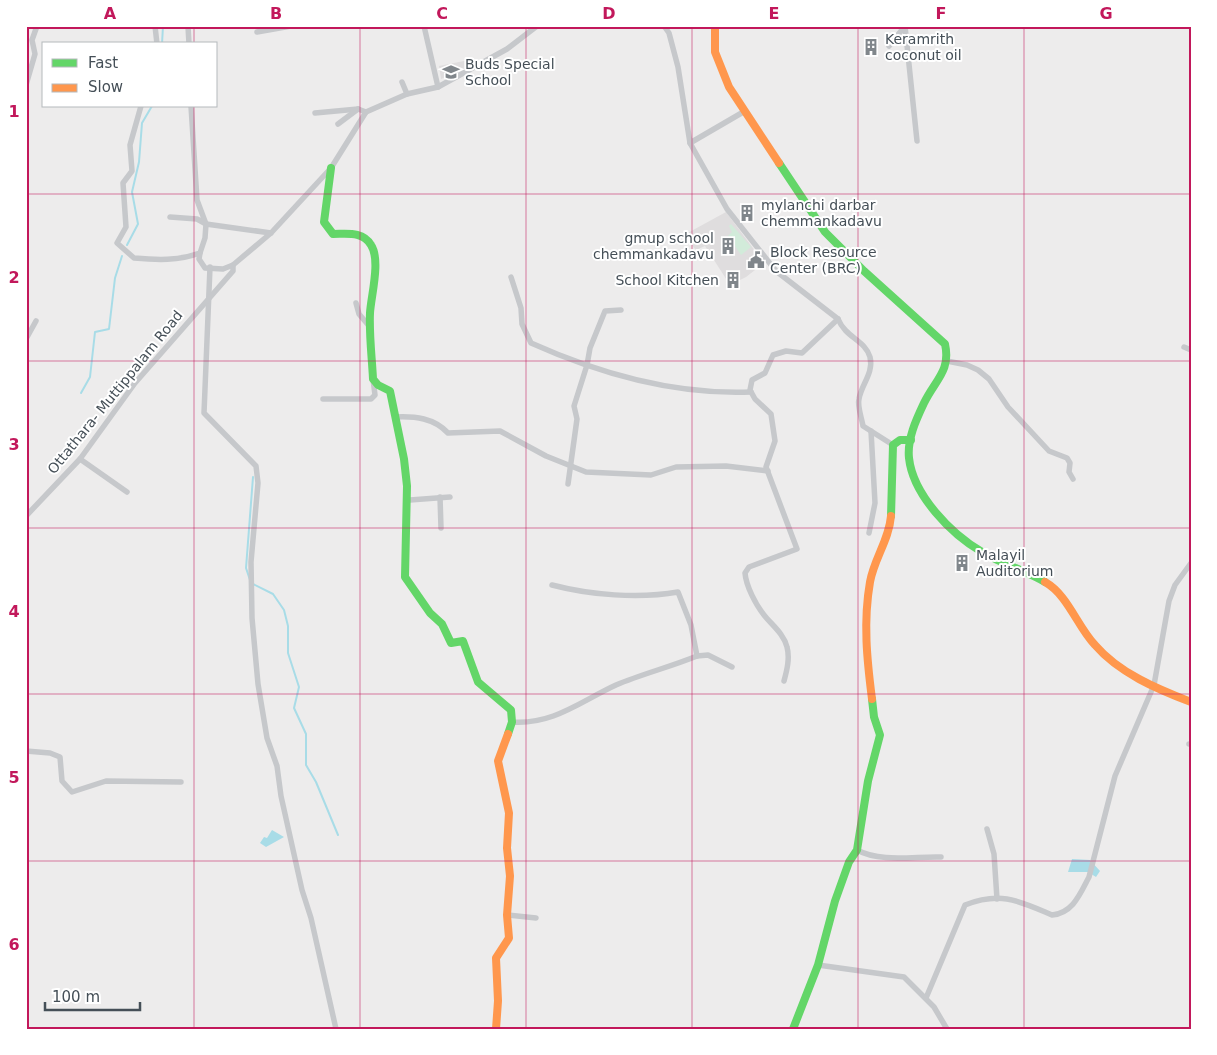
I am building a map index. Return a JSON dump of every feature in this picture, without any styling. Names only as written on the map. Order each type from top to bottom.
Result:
[{"type":"street","points":[[26,85],[35,54],[32,40],[37,26]]},
{"type":"street","points":[[156,26],[157,42]]},
{"type":"street","points":[[188,26],[189,42]]},
{"type":"street","points":[[257,32],[290,26]]},
{"type":"street","points":[[424,26],[438,87]]},
{"type":"street","points":[[315,113],[358,109],[366,112],[407,94],[438,87],[507,49],[537,26]]},
{"type":"street","points":[[664,26],[669,33],[678,67],[690,143],[727,209],[746,236],[776,271],[838,319],[842,329],[850,337],[858,340],[870,356],[868,377],[858,400],[863,426],[893,445]]},
{"type":"street","points":[[714,26],[715,52],[729,86],[825,232],[864,272],[942,340],[947,350],[944,373],[930,392],[918,417],[911,440],[909,456],[916,480],[942,519],[961,539],[981,552],[1049,584],[1058,591],[1094,645],[1113,664],[1191,702]]},
{"type":"street","points":[[889,46],[905,26]]},
{"type":"street","points":[[905,26],[917,141]]},
{"type":"street","points":[[402,82],[407,94]]},
{"type":"street","points":[[140,108],[130,145],[132,171],[123,183],[126,227],[117,243],[134,258],[183,259],[200,253]]},
{"type":"street","points":[[191,108],[198,200],[206,224],[200,259],[205,268],[210,267],[223,270],[233,265]]},
{"type":"street","points":[[338,124],[358,109]]},
{"type":"street","points":[[690,143],[745,111]]},
{"type":"street","name":"Ottathara- Muttippalam Road","points":[[26,516],[80,459],[135,383],[232,271],[233,265],[271,233],[331,168],[366,112]]},
{"type":"street","points":[[323,399],[371,399],[375,395],[370,327],[370,313],[374,294],[374,252],[371,244],[359,234],[333,234],[324,222],[331,168]]},
{"type":"street","points":[[170,217],[197,219],[206,224],[271,233]]},
{"type":"street","points":[[210,267],[204,413],[256,466],[258,483],[251,562],[252,618],[258,684],[266,738],[277,766],[281,796],[302,890],[311,918],[336,1029]]},
{"type":"street","points":[[512,277],[521,308],[522,324],[531,343],[587,365],[670,387],[724,393],[752,392]]},
{"type":"street","points":[[356,302],[358,314],[370,327]]},
{"type":"street","points":[[568,484],[577,419],[574,406],[587,365],[590,348],[605,311],[621,310]]},
{"type":"street","points":[[784,682],[788,664],[787,645],[777,629],[763,614],[745,578],[745,572],[749,567],[797,549],[766,467],[775,440],[771,414],[755,399],[752,392],[752,380],[765,373],[773,355],[786,351],[802,353],[838,319]]},
{"type":"street","points":[[26,339],[36,322]]},
{"type":"street","points":[[1184,347],[1191,350]]},
{"type":"street","points":[[947,361],[967,365],[989,379],[1008,407],[1049,452],[1066,458],[1070,463],[1069,472],[1074,479]]},
{"type":"street","points":[[373,378],[378,385],[390,391],[404,459],[409,501],[405,577],[430,613],[442,624],[451,643],[464,641],[478,682],[511,710],[512,722],[498,761],[509,813],[507,848],[510,876],[507,915],[508,943],[496,958],[498,1001],[496,1029]]},
{"type":"street","points":[[395,417],[429,420],[442,426],[448,433],[500,431],[546,456],[586,472],[651,475],[676,467],[726,466],[768,471]]},
{"type":"street","points":[[869,533],[875,503],[871,431]]},
{"type":"street","points":[[893,445],[900,440],[911,440]]},
{"type":"street","points":[[794,1029],[818,965],[835,901],[849,862],[857,850],[868,781],[880,735],[874,717],[865,640],[870,581],[890,529],[893,492],[893,445]]},
{"type":"street","points":[[80,459],[127,492]]},
{"type":"street","points":[[440,497],[441,528]]},
{"type":"street","points":[[409,501],[450,497]]},
{"type":"street","points":[[926,998],[965,905],[982,898],[996,898],[1016,899],[1052,916],[1069,910],[1088,877],[1115,776],[1154,684],[1164,618],[1169,601],[1175,585],[1191,563]]},
{"type":"street","points":[[552,584],[566,588],[625,594],[659,596],[678,592],[691,625],[697,656]]},
{"type":"street","points":[[512,722],[530,723],[567,712],[617,685],[697,656],[708,655],[732,667]]},
{"type":"street","points":[[26,751],[50,753],[60,757],[62,781],[72,792],[106,781],[181,782]]},
{"type":"street","points":[[987,829],[994,854],[996,898]]},
{"type":"street","points":[[857,850],[865,854],[889,857],[941,857]]},
{"type":"street","points":[[507,915],[536,918]]},
{"type":"street","points":[[818,965],[904,977],[934,1007],[947,1029]]},
{"type":"shaded area","name":"Buds Special School","points":[[469,60],[468,68],[441,79],[439,66]]},
{"type":"shaded area","points":[[726,212],[764,263],[746,277],[730,285],[705,246],[696,250],[684,235]]},
{"type":"green space","points":[[731,224],[751,247],[741,255],[728,236],[732,232],[729,226]]},
{"type":"water","points":[[272,830],[284,837],[266,847],[260,843],[264,837],[267,838]]},
{"type":"water","points":[[1072,859],[1090,860],[1100,871],[1096,877],[1088,872],[1068,872]]},
{"type":"waterway","points":[[162,42],[163,26]]},
{"type":"waterway","points":[[127,245],[138,224],[132,192],[139,162],[142,123],[151,108]]},
{"type":"waterway","points":[[81,393],[90,377],[95,332],[109,329],[115,278],[122,256]]},
{"type":"waterway","points":[[250,580],[246,568],[253,477]]},
{"type":"waterway","points":[[253,584],[273,594],[284,610],[288,626],[288,653],[299,687],[294,708],[306,734],[306,765],[316,782],[338,835]]},
{"type":"traffic: fast","points":[[779,163],[825,232],[864,271],[945,344],[946,361],[944,368],[921,409],[909,444],[912,472],[926,499],[946,524],[970,544],[990,556],[1045,582]]},
{"type":"traffic: fast","points":[[331,168],[324,222],[333,234],[354,234],[364,237],[374,252],[375,278],[370,321],[373,379],[378,385],[390,391],[404,459],[407,486],[405,577],[430,613],[442,624],[451,643],[463,641],[478,682],[511,710],[512,722],[508,734]]},
{"type":"traffic: fast","points":[[891,516],[893,445],[900,440],[911,440]]},
{"type":"traffic: fast","points":[[793,1029],[818,965],[835,901],[849,862],[857,850],[868,781],[880,735],[874,717],[872,699]]},
{"type":"traffic: slow","points":[[715,26],[715,52],[729,87],[779,163]]},
{"type":"traffic: slow","points":[[872,699],[866,641],[868,597],[872,574],[890,525],[891,516]]},
{"type":"traffic: slow","points":[[1045,582],[1060,595],[1095,645],[1115,664],[1152,686],[1191,702]]},
{"type":"traffic: slow","points":[[496,1029],[498,1001],[496,958],[509,938],[507,915],[510,876],[507,848],[509,813],[498,761],[508,734]]},
{"type":"place","name":"Keramrith coconut oil","points":[[871,47]]},
{"type":"place","name":"Buds Special School","points":[[451,72]]},
{"type":"place","name":"mylanchi darbar chemmankadavu","points":[[747,213]]},
{"type":"place","name":"gmup school chemmankadavu","points":[[728,246]]},
{"type":"place","name":"Block Resource Center (BRC)","points":[[756,260]]},
{"type":"place","name":"School Kitchen","points":[[733,280]]},
{"type":"place","name":"Malayil Auditorium","points":[[962,563]]}]
